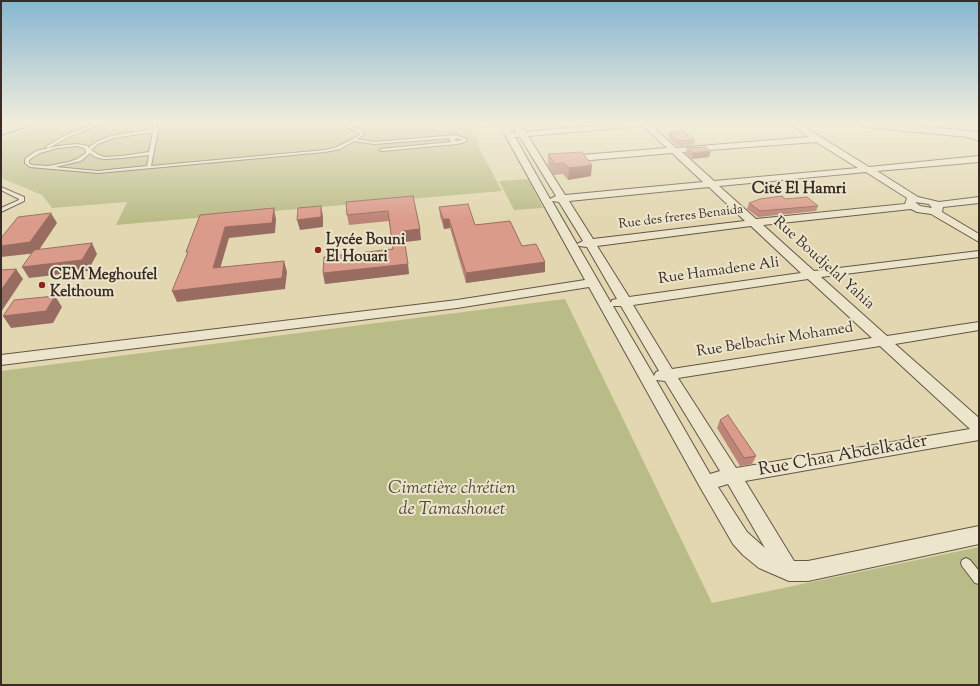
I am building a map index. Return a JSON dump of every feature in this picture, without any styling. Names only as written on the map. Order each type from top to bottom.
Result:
[{"type":"street","points":[[533,156],[590,243],[668,374],[789,571]]},
{"type":"street","points":[[563,159],[604,156]]},
{"type":"street","name":"Rue Boudjelal Yahia","points":[[679,156],[979,428]]},
{"type":"street","points":[[844,156],[925,211],[979,200]]},
{"type":"street","points":[[547,200],[979,159]]},
{"type":"street","points":[[537,161],[547,200],[592,283],[606,305],[706,482],[740,538],[750,549],[766,561],[789,571],[808,571],[979,535]]},
{"type":"street","name":"Rue des freres Benaida","points":[[572,245],[914,203]]},
{"type":"street","points":[[935,208],[979,239]]},
{"type":"street","name":"Rue Hamadene Ali","points":[[606,305],[811,275],[979,254]]},
{"type":"street","points":[[1,360],[458,304],[592,283]]},
{"type":"street","name":"Rue Belbachir Mohamed","points":[[647,378],[979,326]]},
{"type":"street","name":"Rue Chaa Abdelkader","points":[[706,482],[732,476],[979,434]]},
{"type":"lane","points":[[31,156],[27,160],[27,163],[30,166],[90,172],[270,156]]},
{"type":"lane","points":[[38,168],[54,167],[70,163],[85,156]]},
{"type":"lane","points":[[97,156],[104,158],[129,156]]},
{"type":"lane","points":[[149,167],[151,156]]},
{"type":"lane","points":[[1,188],[21,196],[22,199],[1,210]]},
{"type":"lane","points":[[1,195],[10,192]]},
{"type":"lane","points":[[966,563],[979,579]]},
{"type":"green space","points":[[1,156],[483,156],[502,191],[116,225],[127,202],[52,208],[42,195],[1,178]]},
{"type":"green space","points":[[528,179],[543,208],[514,210],[499,181]]},
{"type":"green space","name":"Cimetière chrétien de Tamashouet","points":[[565,299],[712,603],[979,547],[979,685],[1,685],[1,371]]},
{"type":"building","points":[[549,156],[585,156],[592,165],[569,168],[564,163],[555,164]]},
{"type":"building","points":[[413,196],[420,229],[403,231],[408,264],[323,273],[324,257],[393,249],[388,211],[347,215],[346,202]]},
{"type":"building","points":[[782,196],[785,199],[807,197],[818,206],[760,211],[749,203],[760,199]]},
{"type":"building","points":[[468,204],[475,225],[510,221],[522,246],[536,244],[545,262],[466,273],[449,219],[443,219],[439,207]]},
{"type":"building","points":[[321,206],[321,217],[297,220],[298,208]]},
{"type":"building","points":[[274,208],[272,223],[225,227],[213,268],[284,261],[282,278],[172,291],[188,252],[186,252],[200,215]]},
{"type":"building","points":[[51,213],[30,242],[1,246],[1,238],[18,217]]},
{"type":"building","points":[[92,243],[82,260],[22,267],[34,250]]},
{"type":"building","points":[[16,269],[1,290],[1,270]]},
{"type":"building","points":[[55,296],[46,311],[3,316],[14,300]]},
{"type":"building","points":[[728,415],[756,456],[744,458],[720,420]]},
{"type":"place","name":"Lycée Bouni El Houari","points":[[318,250]]},
{"type":"place","name":"CEM Meghoufel Kelthoum","points":[[42,285]]},
{"type":"district","name":"Cité El Hamri","points":[[799,190]]}]
